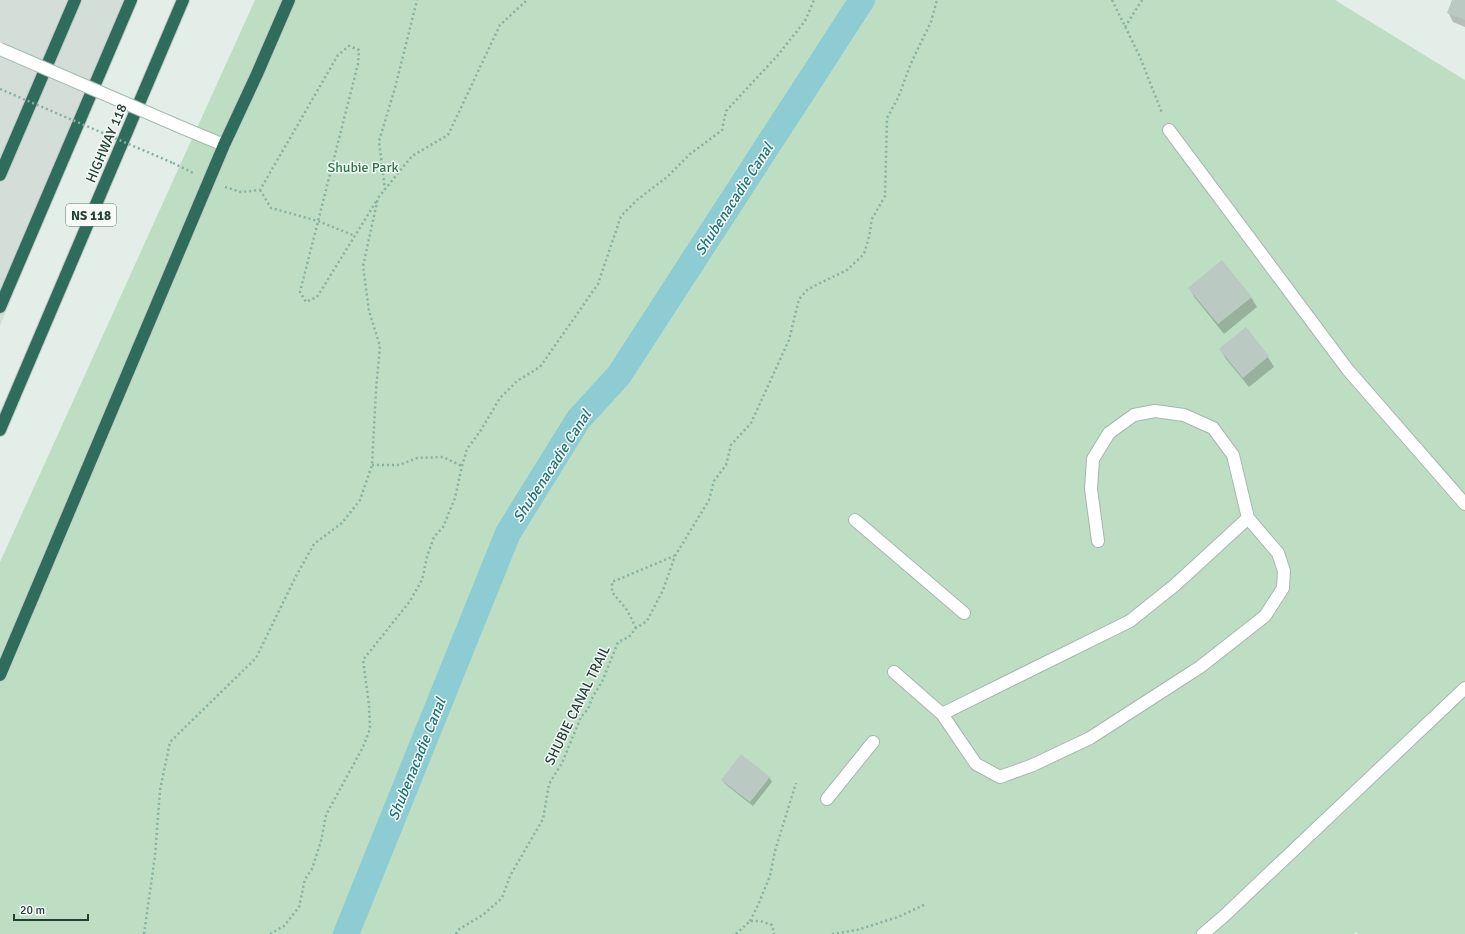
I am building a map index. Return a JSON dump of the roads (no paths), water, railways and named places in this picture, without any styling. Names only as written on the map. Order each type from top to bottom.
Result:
[{"type":"highway","points":[[0,175],[75,0]]},
{"type":"highway","name":"NS 118","points":[[0,307],[131,0]]},
{"type":"highway","name":"HIGHWAY 118","points":[[0,430],[183,0]]},
{"type":"highway","points":[[0,675],[224,145],[289,0]]},
{"type":"main road","points":[[0,49],[224,145]]},
{"type":"main road","points":[[1169,130],[1348,370],[1465,504]]},
{"type":"main road","points":[[894,672],[942,714],[976,764],[1000,777],[1033,765],[1090,738],[1200,667],[1265,616],[1283,588],[1284,571],[1278,553],[1248,518],[1233,455],[1212,428],[1184,415],[1155,411],[1134,415],[1109,433],[1093,458],[1091,489],[1098,541]]},
{"type":"main road","points":[[942,714],[1130,621],[1175,586],[1248,518]]},
{"type":"main road","points":[[855,520],[964,613]]},
{"type":"main road","points":[[1203,934],[1224,916],[1465,688]]},
{"type":"main road","points":[[827,799],[873,742]]},
{"type":"waterway","name":"Shubenacadie Canal","points":[[346,934],[508,533],[578,420],[619,375],[862,0]]},
{"type":"park label","name":"Shubie Park","points":[[363,167]]}]
